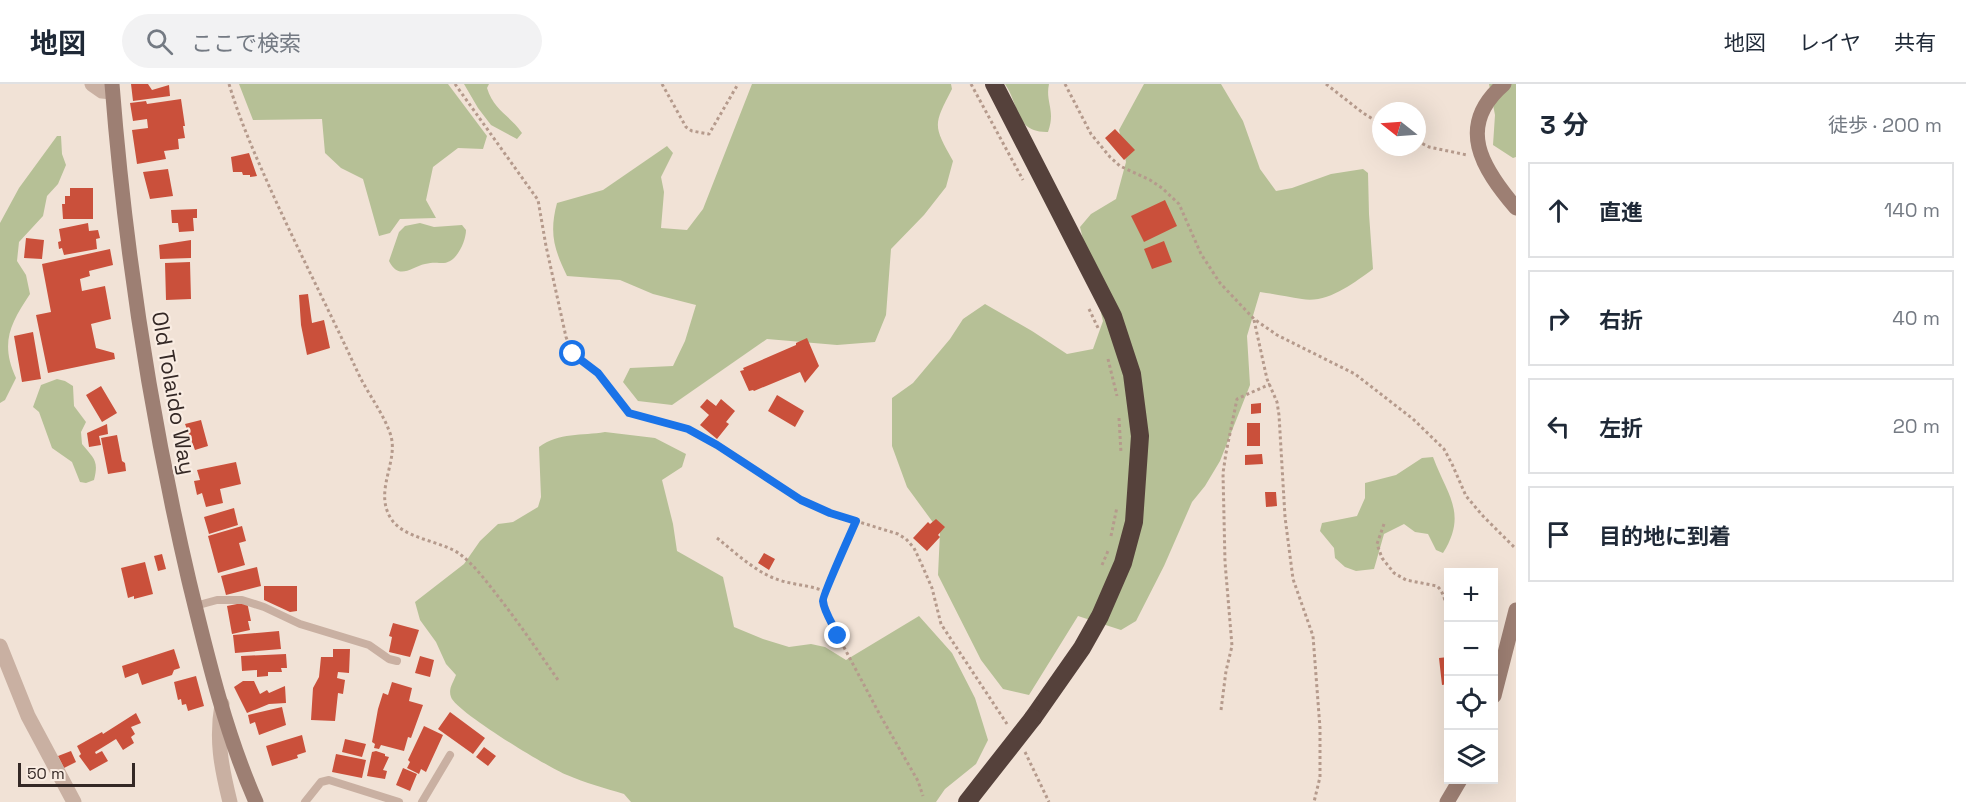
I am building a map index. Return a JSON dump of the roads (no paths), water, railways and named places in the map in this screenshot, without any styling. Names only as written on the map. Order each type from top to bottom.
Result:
[{"type":"highway","points":[[968,802],[1034,718],[1082,648],[1100,616],[1124,563],[1134,522],[1140,436],[1132,374],[1113,316],[994,84]]},
{"type":"street","points":[[92,84],[102,91],[112,88]]},
{"type":"street","points":[[1504,84],[1490,96],[1480,117],[1477,138],[1481,157],[1492,178],[1516,208]]},
{"type":"street","name":"Old Tolaido Way","points":[[112,88],[140,340],[171,505],[195,606],[222,704],[243,774],[256,802]]},
{"type":"street","points":[[1498,680],[1516,610]]},
{"type":"street","points":[[0,646],[28,716],[75,802]]},
{"type":"street","points":[[222,704],[218,729],[219,751],[230,802]]},
{"type":"street","points":[[1447,802],[1458,784]]},
{"type":"lane","points":[[195,606],[217,600],[242,600],[264,607],[300,624],[369,645],[388,659],[398,661]]},
{"type":"lane","points":[[422,802],[450,755]]},
{"type":"lane","points":[[305,802],[321,782],[329,780],[399,802]]}]
